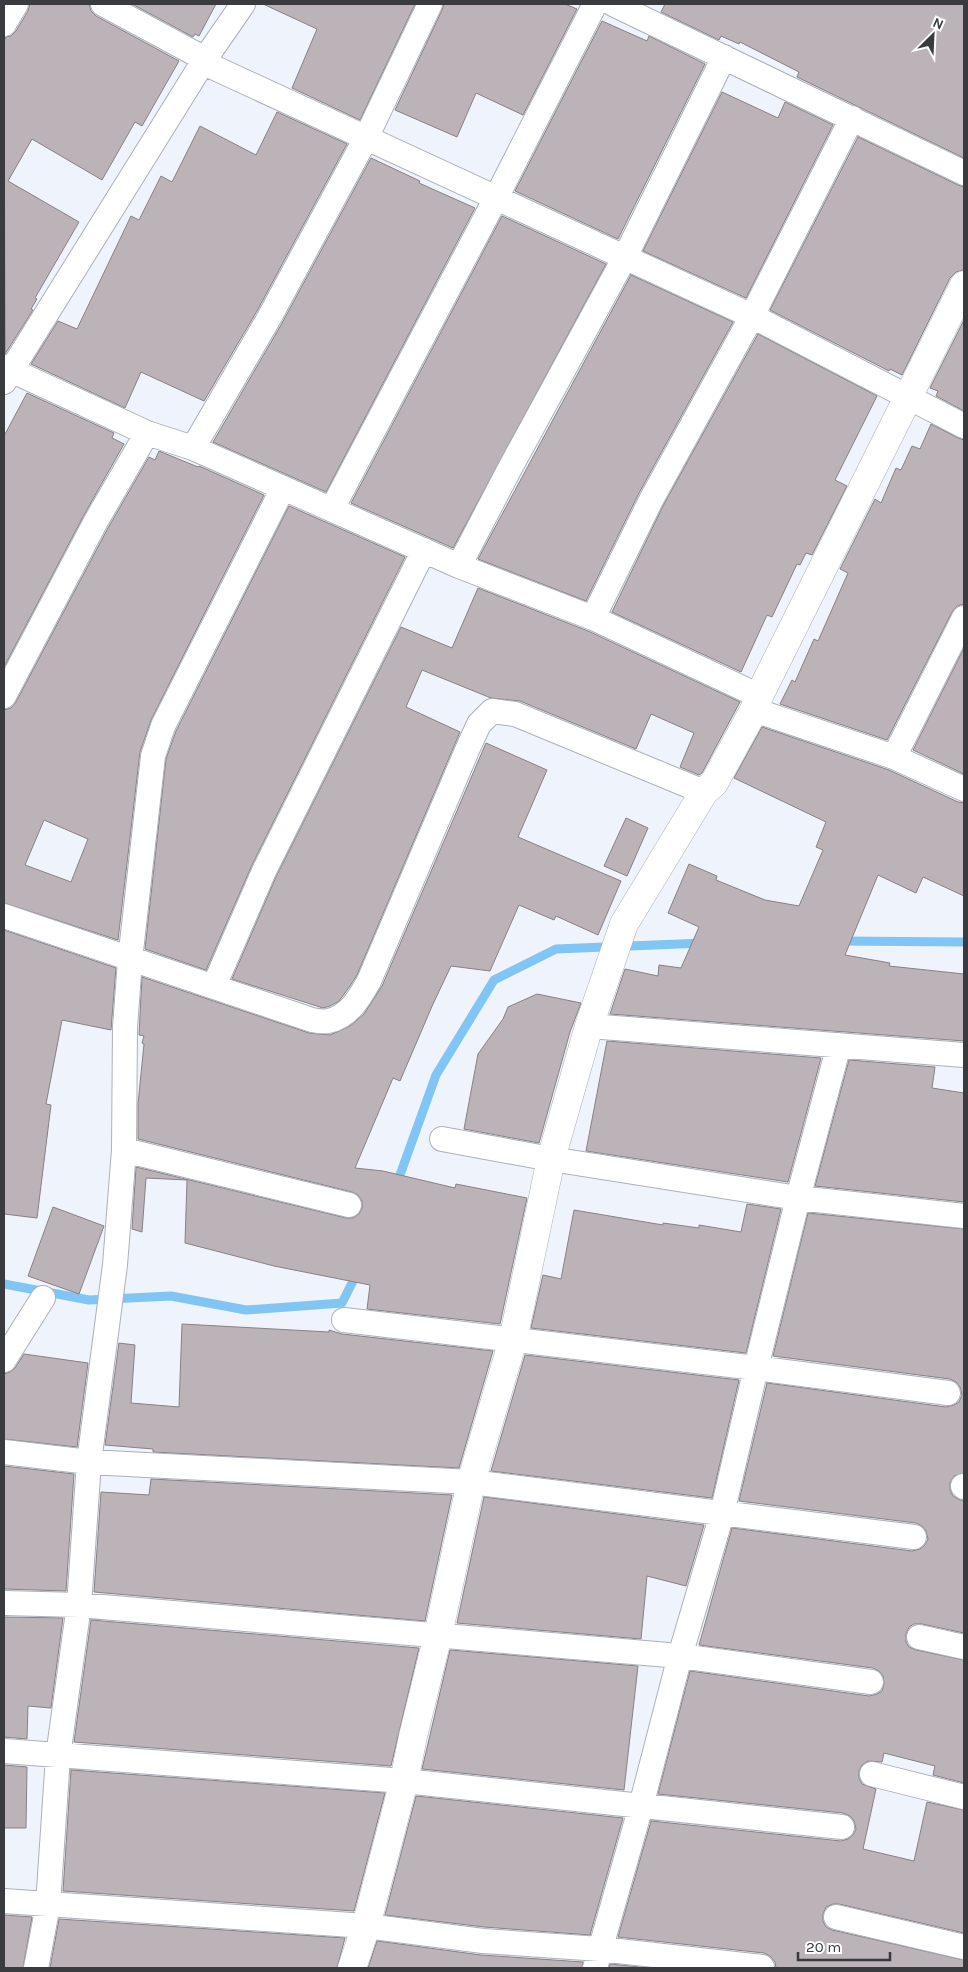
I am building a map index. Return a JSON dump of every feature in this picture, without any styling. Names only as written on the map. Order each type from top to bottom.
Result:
[{"type":"street","points":[[4,24],[16,4]]},
{"type":"street","points":[[103,4],[205,61],[366,138],[752,316],[964,426]]},
{"type":"street","points":[[243,4],[6,373],[147,433],[193,448],[459,566],[593,618],[756,703],[894,757],[964,789]]},
{"type":"street","points":[[193,448],[269,318],[366,138],[430,4]]},
{"type":"street","points":[[332,509],[496,198],[595,4]]},
{"type":"street","points":[[612,4],[964,173]]},
{"type":"street","points":[[459,566],[625,257],[724,57]]},
{"type":"street","points":[[593,618],[651,500],[752,316],[852,118]]},
{"type":"street","points":[[352,1968],[366,1926],[404,1781],[412,1736],[438,1635],[471,1482],[513,1340],[551,1159],[594,1014],[624,924],[704,792],[714,783],[756,703],[964,285]]},
{"type":"street","points":[[4,696],[96,521],[147,433]]},
{"type":"street","points":[[36,1968],[48,1905],[58,1756],[79,1605],[89,1462],[115,1265],[124,1150],[125,1027],[130,960],[153,756],[167,718],[284,488]]},
{"type":"street","points":[[214,986],[264,871],[424,550]]},
{"type":"street","points":[[894,757],[964,618]]},
{"type":"street","points":[[4,916],[312,1020],[328,1021],[342,1015],[357,1002],[369,981],[468,748],[479,724],[492,711],[515,714],[704,792]]},
{"type":"street","points":[[594,1014],[840,1045],[964,1055]]},
{"type":"street","points":[[598,1959],[641,1806],[680,1656],[722,1514],[798,1198],[840,1045]]},
{"type":"street","points":[[442,1139],[551,1159],[798,1198],[964,1216]]},
{"type":"street","points":[[124,1150],[349,1205]]},
{"type":"street","points":[[4,1360],[42,1298]]},
{"type":"street","points":[[344,1320],[756,1368],[948,1393]]},
{"type":"street","points":[[4,1452],[89,1462],[471,1482],[914,1537]]},
{"type":"street","points":[[4,1603],[79,1605],[680,1656],[871,1682]]},
{"type":"street","points":[[919,1638],[964,1647]]},
{"type":"street","points":[[4,1751],[404,1781],[842,1827]]},
{"type":"street","points":[[872,1774],[964,1797]]},
{"type":"street","points":[[4,1902],[366,1926],[598,1959],[762,1967]]},
{"type":"street","points":[[836,1917],[964,1947]]},
{"type":"building","points":[[30,4],[89,4],[91,11],[96,16],[179,61],[142,126],[135,122],[102,180],[32,139],[8,181],[79,222],[35,298],[37,299],[31,309],[33,310],[5,354],[4,41],[6,37],[11,36],[16,31]]},
{"type":"building","points":[[132,4],[216,4],[199,36],[195,34],[193,37]]},
{"type":"building","points":[[263,4],[415,4],[360,120],[292,88],[317,29]]},
{"type":"building","points":[[444,4],[565,4],[577,9],[523,115],[476,93],[457,137],[395,110]]},
{"type":"building","points":[[665,4],[964,4],[964,158],[797,77],[799,72],[740,42],[739,44],[721,36],[719,40],[661,12]]},
{"type":"building","points":[[602,21],[647,41],[649,36],[705,64],[618,239],[515,191]]},
{"type":"building","points":[[722,92],[778,118],[785,102],[833,125],[746,298],[643,251]]},
{"type":"building","points":[[277,112],[347,144],[257,311],[204,401],[141,372],[125,408],[31,364],[58,321],[77,329],[131,216],[139,220],[161,176],[172,182],[200,126],[256,155]]},
{"type":"building","points":[[858,137],[964,187],[964,270],[956,272],[950,278],[902,375],[890,369],[889,371],[770,310]]},
{"type":"building","points":[[371,158],[420,181],[419,183],[475,208],[326,492],[213,442],[281,325]]},
{"type":"building","points":[[502,216],[606,264],[453,548],[351,503]]},
{"type":"building","points":[[631,275],[733,322],[639,493],[586,601],[478,559]]},
{"type":"building","points":[[964,320],[964,411],[936,396],[938,391],[930,388]]},
{"type":"building","points":[[758,334],[877,396],[835,480],[847,486],[812,555],[806,553],[800,565],[797,564],[772,617],[767,615],[741,672],[612,612],[663,506]]},
{"type":"building","points":[[27,393],[114,433],[112,438],[124,444],[84,515],[4,667],[4,436]]},
{"type":"building","points":[[931,424],[964,440],[964,604],[957,606],[952,612],[887,740],[780,704],[792,680],[795,682],[814,639],[818,641],[848,573],[840,569],[875,499],[881,503],[896,468],[901,470],[912,446],[920,449]]},
{"type":"building","points":[[159,451],[199,466],[264,495],[151,720],[140,752],[118,940],[4,903],[4,710],[11,708],[16,702],[108,528],[149,457],[155,460]],"holes":[[[44,820],[88,839],[71,882],[25,865]]]},
{"type":"building","points":[[289,506],[405,557],[252,865],[206,970],[145,949],[166,759],[176,731]]},
{"type":"building","points":[[478,588],[588,631],[740,702],[702,773],[699,775],[680,767],[694,733],[651,714],[636,749],[520,701],[491,698],[422,670],[406,707],[460,732],[357,975],[339,1001],[323,1008],[232,979],[276,877],[401,627],[452,648]]},
{"type":"building","points":[[964,648],[964,774],[913,750]]},
{"type":"building","points":[[762,727],[889,770],[958,802],[964,803],[964,896],[923,877],[916,893],[878,875],[845,955],[890,963],[889,966],[964,974],[964,1041],[610,1014],[625,969],[658,976],[659,965],[681,968],[699,927],[668,913],[689,864],[717,876],[716,880],[765,900],[799,906],[823,850],[816,847],[826,822],[734,778]]},
{"type":"building","points":[[486,743],[547,770],[518,837],[621,881],[598,935],[556,916],[554,920],[519,905],[490,971],[451,966],[400,1081],[393,1078],[355,1168],[383,1171],[455,1188],[456,1184],[527,1198],[500,1324],[367,1309],[370,1285],[274,1266],[185,1243],[187,1180],[146,1178],[142,1232],[132,1229],[136,1167],[346,1218],[353,1218],[359,1214],[362,1208],[362,1201],[358,1195],[352,1192],[138,1139],[138,1104],[144,1044],[142,1043],[144,1036],[139,1035],[142,977],[309,1033],[330,1035],[350,1026],[364,1014],[382,986]]},
{"type":"building","points":[[626,818],[648,828],[627,876],[604,866]]},
{"type":"building","points":[[4,930],[116,968],[111,1030],[62,1020],[46,1104],[51,1105],[37,1218],[4,1214]]},
{"type":"building","points":[[537,994],[581,1003],[570,1032],[539,1143],[464,1129],[478,1054],[503,1019],[508,1007]]},
{"type":"building","points":[[607,1041],[821,1058],[788,1182],[586,1151]]},
{"type":"building","points":[[849,1060],[935,1067],[932,1088],[964,1093],[964,1202],[815,1186]]},
{"type":"building","points":[[747,1204],[781,1209],[746,1353],[531,1328],[543,1275],[561,1279],[574,1210],[663,1225],[663,1223],[699,1228],[699,1225],[741,1232]]},
{"type":"building","points":[[53,1207],[104,1226],[79,1294],[28,1276]]},
{"type":"building","points":[[808,1213],[964,1229],[964,1473],[954,1476],[950,1483],[950,1490],[953,1496],[964,1500],[964,1633],[914,1624],[909,1627],[906,1634],[906,1642],[909,1647],[916,1650],[964,1660],[964,1783],[933,1775],[935,1766],[884,1753],[882,1762],[868,1761],[862,1765],[859,1771],[859,1778],[862,1784],[876,1789],[863,1849],[914,1861],[927,1802],[964,1810],[964,1933],[839,1904],[826,1907],[823,1921],[826,1927],[832,1930],[964,1960],[964,1968],[776,1968],[775,1962],[764,1953],[618,1937],[651,1821],[841,1841],[853,1835],[856,1829],[854,1821],[850,1816],[843,1813],[658,1794],[690,1671],[869,1696],[882,1691],[884,1684],[883,1676],[873,1668],[699,1645],[732,1528],[912,1551],[920,1549],[928,1539],[926,1531],[916,1523],[739,1501],[767,1383],[946,1407],[959,1402],[962,1395],[960,1387],[950,1379],[773,1356]]},
{"type":"building","points":[[182,1324],[329,1332],[329,1330],[342,1334],[493,1351],[459,1468],[153,1452],[153,1449],[105,1445],[119,1343],[135,1345],[131,1403],[179,1407]]},
{"type":"building","points":[[24,1354],[88,1363],[77,1447],[4,1439],[4,1374],[15,1368]]},
{"type":"building","points":[[525,1355],[739,1380],[712,1498],[491,1471]]},
{"type":"building","points":[[4,1466],[74,1474],[66,1591],[4,1589]]},
{"type":"building","points":[[151,1479],[452,1495],[425,1621],[94,1592],[101,1492],[149,1495]]},
{"type":"building","points":[[484,1497],[704,1525],[686,1586],[647,1576],[641,1639],[457,1623]]},
{"type":"building","points":[[4,1617],[63,1618],[51,1708],[28,1706],[27,1739],[4,1737]]},
{"type":"building","points":[[91,1620],[419,1648],[391,1766],[74,1742]]},
{"type":"building","points":[[450,1650],[638,1666],[624,1790],[422,1769]]},
{"type":"building","points":[[4,1765],[27,1767],[26,1828],[4,1828]]},
{"type":"building","points":[[71,1770],[385,1793],[354,1911],[63,1891]]},
{"type":"building","points":[[416,1796],[623,1818],[590,1935],[484,1927],[385,1915]]},
{"type":"building","points":[[4,1915],[32,1917],[23,1968],[4,1968]]},
{"type":"building","points":[[59,1919],[345,1938],[337,1968],[50,1968]]},
{"type":"building","points":[[377,1941],[481,1955],[583,1962],[582,1968],[368,1968]]},
{"type":"building","points":[[610,1964],[649,1968],[609,1968]]},
{"type":"waterway","points":[[839,941],[964,942]]},
{"type":"waterway","points":[[396,1186],[436,1075],[494,980],[556,949],[704,943]]},
{"type":"waterway","points":[[4,1284],[89,1300],[171,1296],[246,1310],[342,1303],[358,1271]]}]
